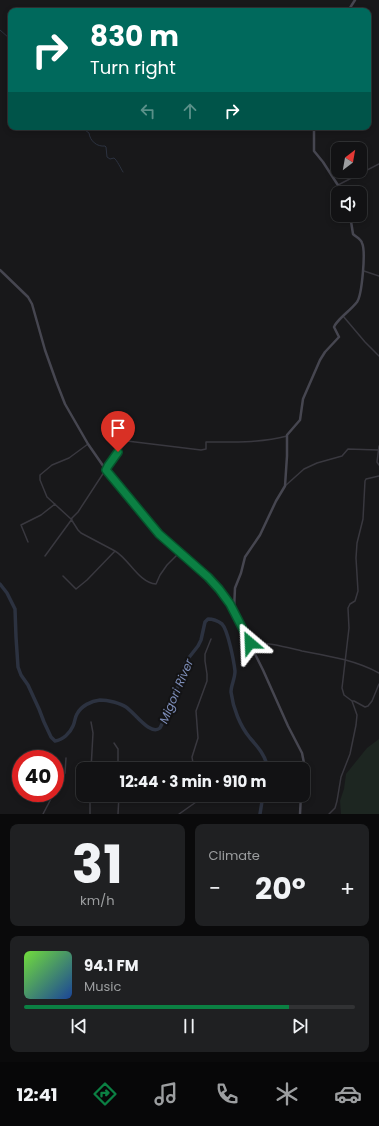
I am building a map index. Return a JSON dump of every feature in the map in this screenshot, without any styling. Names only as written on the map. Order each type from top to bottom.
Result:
[{"type":"street","points":[[314,130],[314,151],[338,185],[379,164]]},
{"type":"street","points":[[285,486],[287,436],[300,420],[304,395],[323,355],[339,337],[334,325],[352,308],[359,298],[364,259],[362,243],[353,234],[351,222]]},
{"type":"street","points":[[0,270],[28,297],[32,304],[45,350],[65,404],[88,444],[106,470],[159,534],[213,582],[226,597],[234,610],[263,670],[302,753],[304,762]]},
{"type":"street","points":[[362,271],[379,276]]},
{"type":"street","points":[[343,316],[364,342],[379,356]]},
{"type":"street","points":[[45,556],[78,512],[125,442],[128,441],[202,450],[206,449],[206,442],[237,442],[287,436]]},
{"type":"street","points":[[88,444],[69,458],[52,465],[40,475],[44,492],[49,500],[72,519],[81,533],[122,556],[143,578],[150,583],[155,584],[157,582],[167,565],[179,553]]},
{"type":"street","points":[[379,446],[377,462],[379,465]]},
{"type":"street","points":[[234,610],[235,588],[245,557],[260,535],[285,486],[304,469],[317,463],[342,456],[348,449],[378,450]]},
{"type":"street","points":[[379,476],[366,479],[364,483],[363,513],[356,558],[358,591],[356,601],[350,604],[348,608],[349,628],[342,688],[344,694],[352,701],[365,707],[372,701],[379,684]]},
{"type":"street","points":[[28,542],[21,528],[21,524],[40,515],[55,504]]},
{"type":"street","points":[[63,576],[76,589],[87,580],[115,551]]},
{"type":"street","points":[[193,762],[192,757],[198,738],[196,711],[207,681],[205,654],[211,639]]},
{"type":"street","points":[[250,643],[283,646],[346,660],[363,665],[379,673]]},
{"type":"street","points":[[329,814],[337,801],[341,777],[350,754],[356,725],[357,716],[352,701]]},
{"type":"street","points":[[91,722],[93,733],[92,762]]},
{"type":"street","points":[[114,743],[118,750],[118,762]]},
{"type":"street","points":[[64,775],[66,758]]},
{"type":"street","points":[[43,814],[50,802]]},
{"type":"street","points":[[90,802],[90,814]]},
{"type":"street","points":[[118,814],[119,802]]},
{"type":"street","points":[[179,814],[196,802]]},
{"type":"street","points":[[300,814],[301,802]]},
{"type":"shaded area","points":[[379,739],[379,814],[341,814],[340,801],[344,789],[346,774],[367,748]]},
{"type":"waterway","points":[[0,30],[8,37]]},
{"type":"waterway","points":[[85,130],[89,133],[94,143],[99,146],[106,147],[107,157],[110,159],[114,158],[123,172]]},
{"type":"waterway","name":"Migori River","points":[[0,584],[7,593],[15,609],[18,667],[21,675],[28,685],[51,737],[55,741],[66,736],[74,724],[76,715],[84,706],[93,701],[100,700],[114,702],[123,706],[130,710],[143,723],[152,729],[156,730],[160,728],[171,706],[184,666],[201,640],[205,622],[210,619],[217,621],[224,627],[232,654],[235,671],[231,692],[235,710],[243,728],[259,748],[266,762]]},
{"type":"waterway","name":"Migori River","points":[[260,814],[262,802]]},
{"type":"route","points":[[118,452],[106,470],[159,534],[208,577],[226,597],[250,643]]}]
